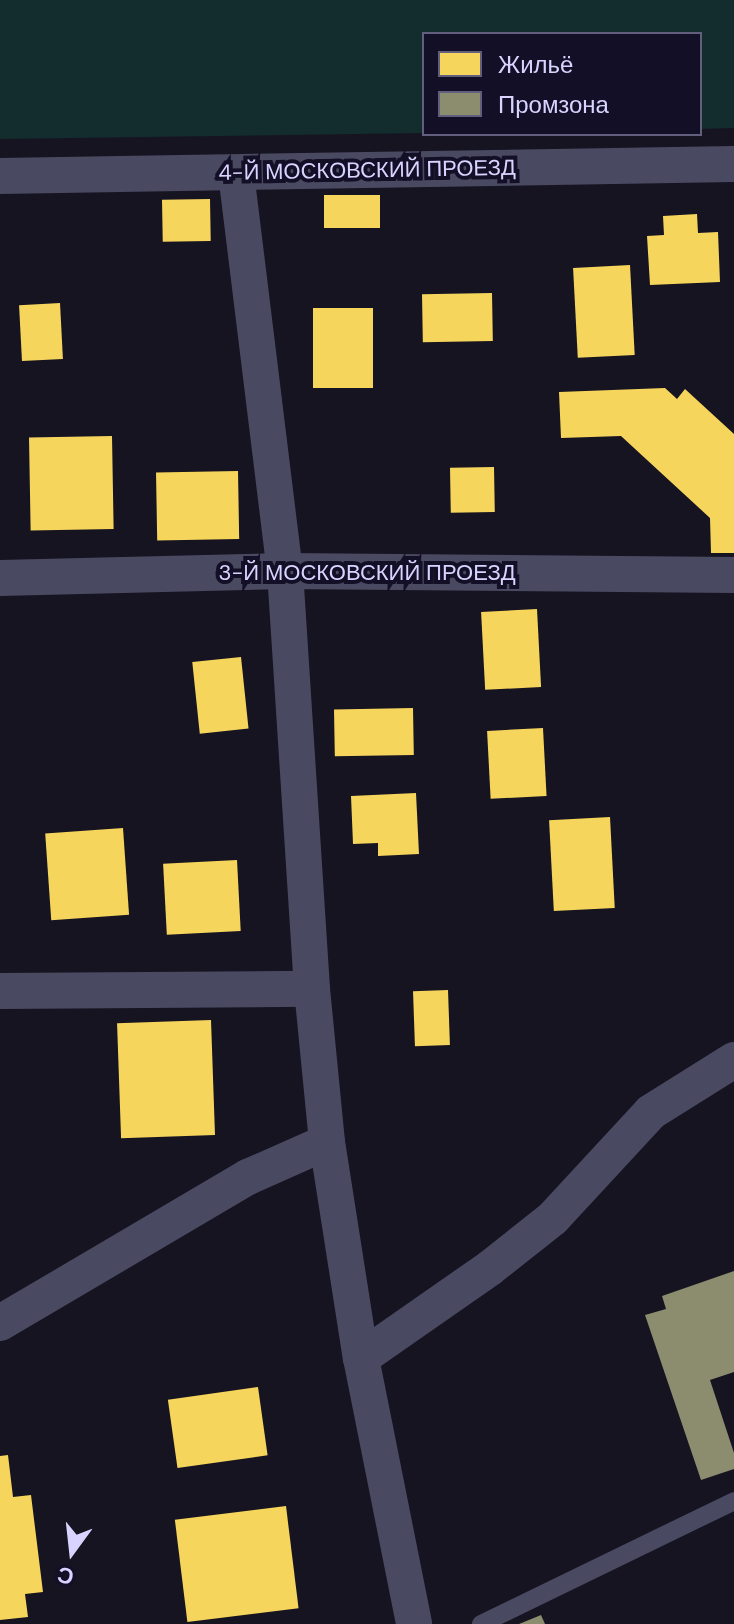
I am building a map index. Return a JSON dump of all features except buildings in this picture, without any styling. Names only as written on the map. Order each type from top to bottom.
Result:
[{"type":"street","name":"4-Й МОСКОВСКИЙ ПРОЕЗД","points":[[0,176],[734,164]]},
{"type":"street","points":[[236,173],[285,571],[312,989],[327,1142],[361,1358],[414,1624]]},
{"type":"street","name":"3-Й МОСКОВСКИЙ ПРОЕЗД","points":[[0,578],[285,571],[734,575]]},
{"type":"street","points":[[0,991],[312,989]]},
{"type":"street","points":[[361,1358],[490,1268],[553,1218],[651,1112],[734,1060]]},
{"type":"street","points":[[0,1323],[248,1177],[327,1142]]},
{"type":"lane","points":[[481,1624],[734,1501]]},
{"type":"green space","points":[[0,0],[734,0],[734,128],[702,129],[702,32],[422,32],[422,133],[0,139]]}]
